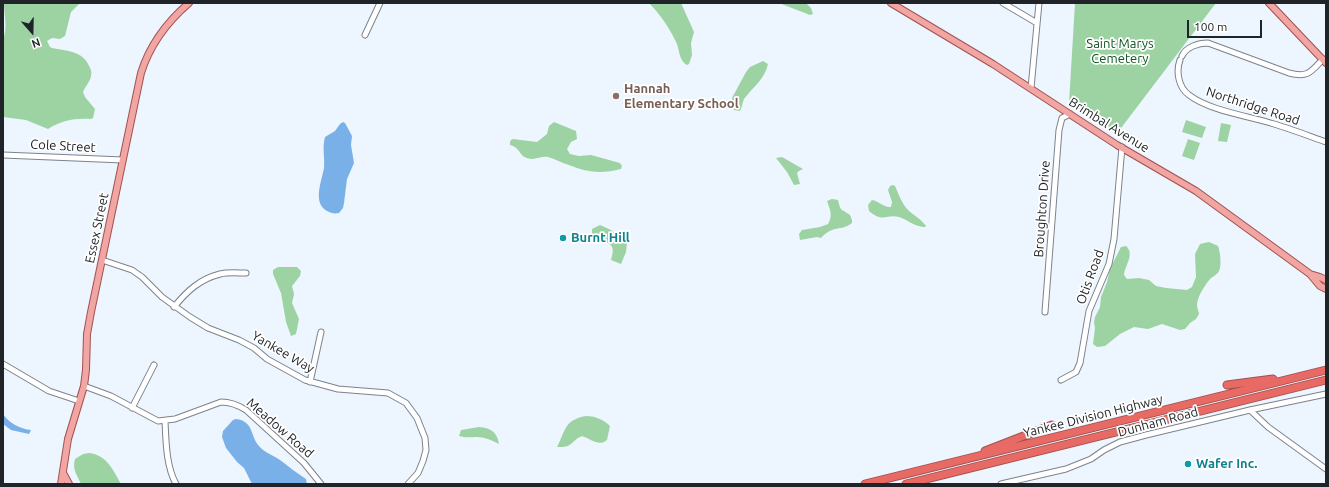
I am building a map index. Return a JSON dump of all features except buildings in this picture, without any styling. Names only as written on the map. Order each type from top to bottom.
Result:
[{"type":"highway","points":[[1227,385],[1266,380],[1326,369]]},
{"type":"highway","name":"Yankee Division Highway","points":[[865,484],[1326,369]]},
{"type":"highway","name":"Yankee Division Highway","points":[[906,484],[1326,382]]},
{"type":"highway","points":[[957,461],[1052,425]]},
{"type":"main road","name":"Essex Street","points":[[61,484],[68,439],[84,386],[88,326],[141,73],[147,55],[159,34],[189,3]]},
{"type":"main road","points":[[1269,3],[1325,61]]},
{"type":"main road","name":"Brimbal Avenue","points":[[896,4],[1031,88],[1122,147],[1196,191],[1310,274]]},
{"type":"main road","points":[[1310,274],[1320,276],[1326,280]]},
{"type":"main road","points":[[1310,274],[1320,286],[1326,289]]},
{"type":"main road","points":[[63,473],[69,484]]},
{"type":"street","points":[[365,35],[380,3]]},
{"type":"street","points":[[1003,3],[1037,23]]},
{"type":"street","points":[[1031,88],[1039,3]]},
{"type":"street","name":"Northridge Road","points":[[1325,61],[1307,74],[1300,76],[1208,43],[1202,43],[1194,45],[1184,52],[1177,70],[1183,88],[1188,95],[1203,103],[1274,124],[1326,142]]},
{"type":"street","name":"Broughton Drive","points":[[1045,312],[1059,130],[1062,118],[1070,114]]},
{"type":"street","name":"Otis Road","points":[[1061,380],[1076,372],[1080,363],[1089,310],[1109,264],[1114,239],[1122,147]]},
{"type":"street","name":"Cole Street","points":[[3,155],[123,160]]},
{"type":"street","name":"Yankee Way","points":[[102,260],[132,270],[142,276],[174,307],[208,328],[239,340],[254,348],[293,374],[310,382],[338,389],[388,393],[406,403],[418,418],[425,438],[426,450],[418,473],[408,484]]},
{"type":"street","points":[[174,307],[189,290],[206,280],[221,274],[246,273]]},
{"type":"street","points":[[310,382],[321,332]]},
{"type":"street","points":[[3,364],[49,390],[79,401]]},
{"type":"street","points":[[132,408],[154,365]]},
{"type":"street","points":[[84,386],[111,396],[158,421],[165,421],[166,443],[172,476],[176,484]]},
{"type":"street","name":"Dunham Road","points":[[1001,484],[1066,468],[1091,459],[1120,442],[1250,410],[1326,394]]},
{"type":"street","name":"Meadow Road","points":[[165,421],[186,416],[221,402],[239,405],[304,463],[321,484]]},
{"type":"street","points":[[1250,410],[1268,427],[1326,469]]},
{"type":"green space","points":[[4,3],[80,3],[71,12],[65,36],[60,39],[52,38],[47,41],[52,48],[74,52],[83,57],[91,69],[90,79],[83,92],[85,97],[95,109],[93,118],[69,120],[48,129],[26,120],[3,117],[3,39],[6,26]]},
{"type":"green space","points":[[649,3],[681,3],[694,32],[691,43],[692,55],[689,64],[687,65],[682,60],[677,43],[670,30]]},
{"type":"green space","points":[[779,3],[806,3],[811,8],[813,14],[810,15]]},
{"type":"green space","name":"Saint Marys Cemetery","points":[[1075,3],[1216,3],[1118,132],[1069,103]]},
{"type":"green space","points":[[763,61],[768,64],[764,74],[744,99],[740,111],[734,110],[732,98],[746,72],[750,67]]},
{"type":"green space","points":[[1186,120],[1206,127],[1202,138],[1182,132]]},
{"type":"green space","points":[[554,122],[576,131],[577,139],[571,142],[567,149],[570,154],[579,156],[591,155],[620,163],[622,166],[621,169],[608,172],[595,172],[582,170],[548,157],[530,159],[524,157],[514,146],[510,145],[511,140],[513,139],[537,142],[547,134],[549,126]]},
{"type":"green space","points":[[1221,123],[1231,125],[1227,142],[1218,141]]},
{"type":"green space","points":[[1188,139],[1200,143],[1194,160],[1182,156]]},
{"type":"green space","points":[[782,157],[803,169],[797,173],[800,184],[794,185],[787,172],[776,158]]},
{"type":"green space","points":[[893,185],[909,211],[922,221],[926,226],[925,227],[915,225],[895,216],[878,217],[869,211],[868,205],[872,200],[891,207],[892,202],[888,190],[890,186]]},
{"type":"green space","points":[[832,199],[838,200],[841,209],[850,215],[852,223],[848,226],[833,229],[821,238],[817,237],[800,240],[799,234],[802,230],[828,224],[831,215],[827,201]]},
{"type":"green space","points":[[600,225],[611,230],[627,243],[626,252],[621,264],[611,260],[613,249],[609,243],[592,235],[592,229]]},
{"type":"green space","points":[[1209,242],[1218,246],[1220,269],[1206,284],[1198,298],[1197,306],[1199,314],[1196,319],[1185,329],[1180,330],[1162,324],[1148,329],[1134,327],[1120,334],[1105,346],[1097,347],[1093,344],[1095,317],[1100,307],[1101,297],[1110,269],[1121,247],[1126,246],[1130,252],[1124,275],[1127,279],[1139,278],[1149,280],[1156,286],[1187,290],[1192,287],[1196,277],[1195,254],[1200,244]]},
{"type":"green space","points":[[278,267],[297,267],[301,271],[300,276],[292,286],[294,294],[292,303],[299,319],[296,334],[291,336],[286,322],[281,293],[273,274],[273,270]]},
{"type":"green space","points":[[586,416],[598,418],[610,426],[607,440],[598,443],[582,436],[569,445],[557,447],[564,431],[570,423],[573,420]]},
{"type":"green space","points":[[479,427],[486,428],[495,433],[499,444],[482,438],[459,436],[461,430]]},
{"type":"green space","points":[[83,454],[95,454],[105,460],[121,484],[81,484],[75,469],[75,459]]},
{"type":"water","points":[[343,122],[352,136],[351,145],[354,163],[347,179],[343,208],[339,213],[331,213],[322,207],[319,197],[324,168],[325,137],[335,131]]},
{"type":"water","points":[[3,414],[15,425],[31,430],[29,434],[11,430],[3,424]]},
{"type":"water","points":[[233,420],[242,420],[249,426],[256,442],[261,448],[306,479],[307,484],[252,484],[244,468],[226,448],[222,437],[223,431]]},
{"type":"place","name":"Hannah Elementary School","points":[[616,96]]},
{"type":"place","name":"Burnt Hill","points":[[563,238]]},
{"type":"place","name":"Wafer Inc.","points":[[1188,464]]}]
